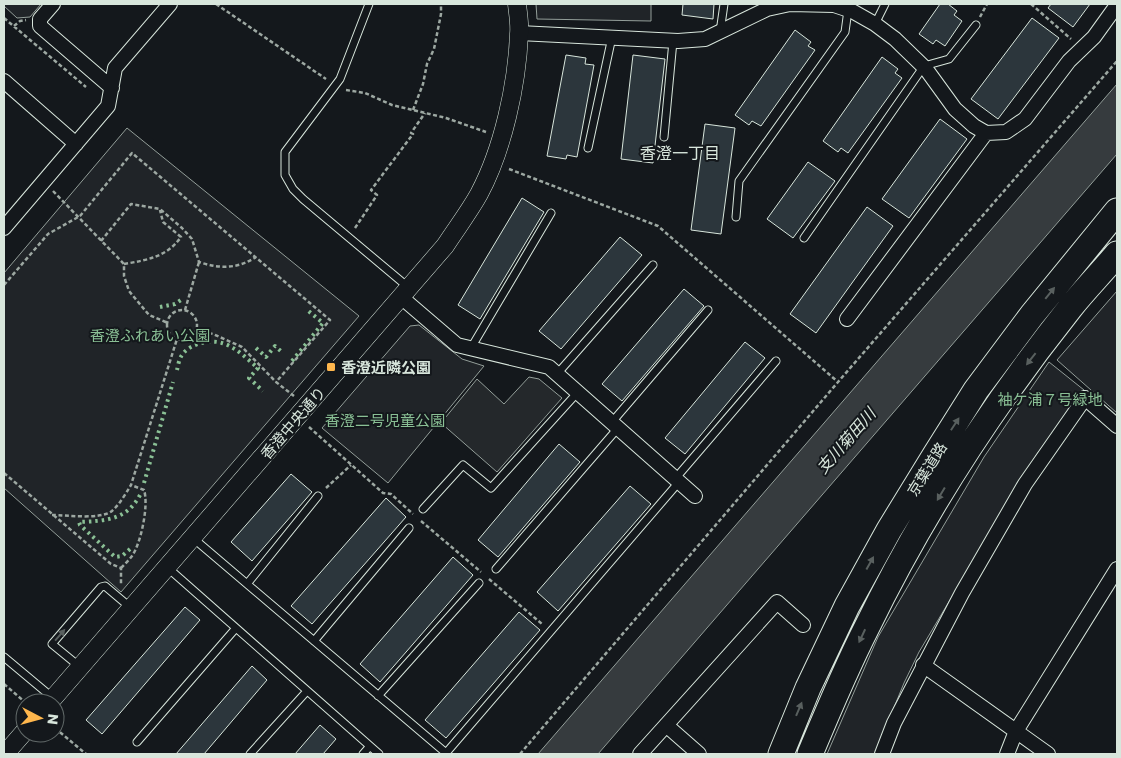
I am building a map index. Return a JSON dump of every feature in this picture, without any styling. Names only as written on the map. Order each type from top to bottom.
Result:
[{"type":"highway","name":"京葉道路","points":[[781,754],[808,688],[847,606],[889,530],[935,455],[976,390],[1032,316],[1117,211]]},
{"type":"highway","name":"京葉道路","points":[[810,754],[867,626],[941,493],[1026,365],[1071,307],[1117,254]]},
{"type":"street","points":[[53,4],[40,19],[40,26],[112,88]]},
{"type":"street","points":[[4,228],[108,106],[115,68],[170,4]]},
{"type":"street","name":"香澄中央通り","points":[[57,693],[168,568],[445,246],[479,194],[493,162],[507,115],[516,69],[519,33],[517,4]]},
{"type":"street","points":[[519,33],[672,41],[705,39],[767,9],[790,4],[834,5],[874,24],[895,39],[924,66],[955,109],[974,126],[986,133],[1006,132],[1025,119],[1069,61],[1094,37],[1117,5]]},
{"type":"street","points":[[5,85],[76,144]]},
{"type":"street","points":[[847,319],[986,133]]},
{"type":"street","points":[[405,292],[457,345],[549,367],[695,496]]},
{"type":"street","points":[[882,754],[894,723],[962,592],[1025,484],[1086,398],[1117,426]]},
{"type":"street","points":[[1007,754],[1016,732],[1117,569]]},
{"type":"street","points":[[640,754],[777,602],[803,625]]},
{"type":"street","points":[[923,665],[1048,754]]},
{"type":"street","points":[[666,725],[699,754]]},
{"type":"street","points":[[5,754],[15,742]]},
{"type":"lane","points":[[369,4],[340,79],[286,152],[285,175],[303,199],[349,237],[405,292]]},
{"type":"lane","points":[[720,33],[724,4]]},
{"type":"lane","points":[[874,24],[885,4]]},
{"type":"lane","points":[[736,217],[739,182],[845,32],[848,10]]},
{"type":"lane","points":[[804,238],[924,66],[949,59],[976,25]]},
{"type":"lane","points":[[588,148],[612,37]]},
{"type":"lane","points":[[664,137],[672,41]]},
{"type":"lane","points":[[471,348],[551,213]]},
{"type":"lane","points":[[557,374],[652,265]]},
{"type":"lane","points":[[496,569],[708,310]]},
{"type":"lane","points":[[193,538],[446,754],[551,632],[776,361]]},
{"type":"lane","points":[[423,509],[463,465],[491,488],[578,392]]},
{"type":"lane","points":[[247,584],[318,496]]},
{"type":"lane","points":[[314,641],[408,528]]},
{"type":"lane","points":[[168,568],[379,754]]},
{"type":"lane","points":[[378,696],[479,583]]},
{"type":"lane","points":[[80,667],[52,644],[102,587],[105,586],[132,609]]},
{"type":"lane","points":[[137,742],[236,628]]},
{"type":"lane","points":[[4,657],[43,693]]},
{"type":"lane","points":[[250,754],[307,691]]},
{"type":"lane","points":[[363,754],[370,746]]},
{"type":"path","points":[[216,4],[328,80]]},
{"type":"path","points":[[413,110],[423,84],[427,64],[434,50],[441,14],[441,4]]},
{"type":"path","points":[[1031,4],[1082,49]]},
{"type":"path","points":[[4,18],[108,106]]},
{"type":"path","points":[[520,754],[838,382],[1117,61]]},
{"type":"path","points":[[342,90],[365,92],[378,100],[487,132]]},
{"type":"path","points":[[349,237],[377,196],[371,190],[413,134],[411,133],[424,113]]},
{"type":"path","points":[[4,285],[48,234],[80,216],[132,153],[330,320],[276,382]]},
{"type":"path","points":[[503,166],[658,226],[838,382]]},
{"type":"path","points":[[44,181],[80,216],[124,264],[124,276],[129,291],[149,315],[168,323]]},
{"type":"path","points":[[101,241],[131,204],[160,210],[182,228],[192,239],[199,262],[185,310]]},
{"type":"path","points":[[124,264],[148,260],[174,246],[181,236],[163,222],[160,210]]},
{"type":"path","points":[[199,262],[228,268],[241,265],[256,257]]},
{"type":"path","points":[[185,310],[192,314],[197,322],[196,330],[190,337],[182,340],[177,339],[170,332],[168,323],[172,314],[185,310]]},
{"type":"path","points":[[196,330],[213,334],[242,347],[276,382],[295,396]]},
{"type":"path","points":[[52,515],[86,516],[103,514],[112,511],[124,497],[131,484],[177,339]]},
{"type":"path","points":[[308,426],[383,493],[391,494],[551,632]]},
{"type":"path","points":[[318,496],[351,465]]},
{"type":"path","points":[[4,473],[111,564],[121,568]]},
{"type":"path","points":[[128,590],[121,584],[121,568],[132,557],[137,547],[146,497],[144,490],[131,484]]},
{"type":"path","points":[[4,684],[15,694]]},
{"type":"path","points":[[65,737],[83,753]]},
{"type":"green space","points":[[4,4],[41,4],[30,17],[17,18]]},
{"type":"green space","points":[[536,4],[651,4],[651,21],[537,19]]},
{"type":"green space","name":"香澄ふれあい公園","points":[[127,128],[359,316],[121,592],[4,488],[4,273]]},
{"type":"green space","points":[[1117,291],[1117,413],[1057,360]]},
{"type":"green space","name":"香澄二号児童公園","points":[[419,325],[462,359],[484,366],[388,483],[322,428],[410,326]]},
{"type":"green space","name":"袖ケ浦７号緑地","points":[[1049,362],[1084,390],[1037,454],[919,652],[875,754],[827,754],[878,637],[984,457]]},
{"type":"shaded area","points":[[529,377],[539,379],[562,398],[497,472],[441,423],[477,379],[504,404]]},
{"type":"water","name":"支川菊田川","points":[[1117,84],[1117,154],[598,754],[538,754]]},
{"type":"building","points":[[683,4],[714,4],[713,19],[682,15]]},
{"type":"building","points":[[940,4],[948,4],[957,11],[954,15],[962,21],[945,46],[936,40],[933,44],[919,34]]},
{"type":"building","points":[[1051,4],[1090,4],[1073,27],[1048,8]]},
{"type":"building","points":[[1032,18],[1059,38],[998,119],[971,99]]},
{"type":"building","points":[[795,30],[811,42],[808,46],[815,50],[761,126],[752,121],[749,125],[735,115]]},
{"type":"building","points":[[566,55],[586,58],[585,64],[594,65],[577,157],[567,155],[566,159],[547,156]]},
{"type":"building","points":[[633,55],[665,59],[653,163],[621,159]]},
{"type":"building","points":[[882,57],[898,69],[895,73],[902,78],[848,153],[841,148],[838,152],[823,141]]},
{"type":"building","points":[[940,119],[967,139],[909,218],[882,199]]},
{"type":"building","points":[[705,124],[735,128],[721,234],[691,230]]},
{"type":"building","points":[[808,162],[835,181],[793,238],[767,219]]},
{"type":"building","points":[[522,198],[544,212],[480,319],[458,305]]},
{"type":"building","points":[[867,207],[893,226],[816,333],[790,314]]},
{"type":"building","points":[[620,237],[642,255],[561,349],[539,331]]},
{"type":"building","points":[[684,289],[704,306],[622,401],[602,384]]},
{"type":"building","points":[[745,342],[765,358],[685,454],[665,438]]},
{"type":"building","points":[[559,444],[580,462],[498,557],[478,540]]},
{"type":"building","points":[[291,474],[312,492],[252,561],[231,542]]},
{"type":"building","points":[[630,486],[651,504],[558,611],[537,592]]},
{"type":"building","points":[[386,498],[406,517],[312,624],[291,606]]},
{"type":"building","points":[[453,557],[473,575],[380,682],[360,664]]},
{"type":"building","points":[[185,607],[200,620],[102,734],[86,720]]},
{"type":"building","points":[[519,612],[540,630],[446,738],[425,720]]},
{"type":"building","points":[[252,666],[267,680],[204,754],[176,754]]},
{"type":"building","points":[[320,725],[336,739],[323,754],[295,754]]},
{"type":"hedge","points":[[160,307],[175,304],[181,300]]},
{"type":"hedge","points":[[292,361],[323,323],[306,309]]},
{"type":"hedge","points":[[177,370],[185,351],[195,345],[206,342],[222,343],[237,350],[258,368],[249,378],[263,391]]},
{"type":"hedge","points":[[256,348],[266,357],[275,346],[283,353]]},
{"type":"hedge","points":[[144,483],[173,382]]},
{"type":"hedge","points":[[130,549],[122,556],[115,557],[79,522],[114,518],[129,510],[140,495]]},
{"type":"place","name":"香澄近隣公園","points":[[331,367]]},
{"type":"district","name":"香澄一丁目","points":[[680,153]]}]
